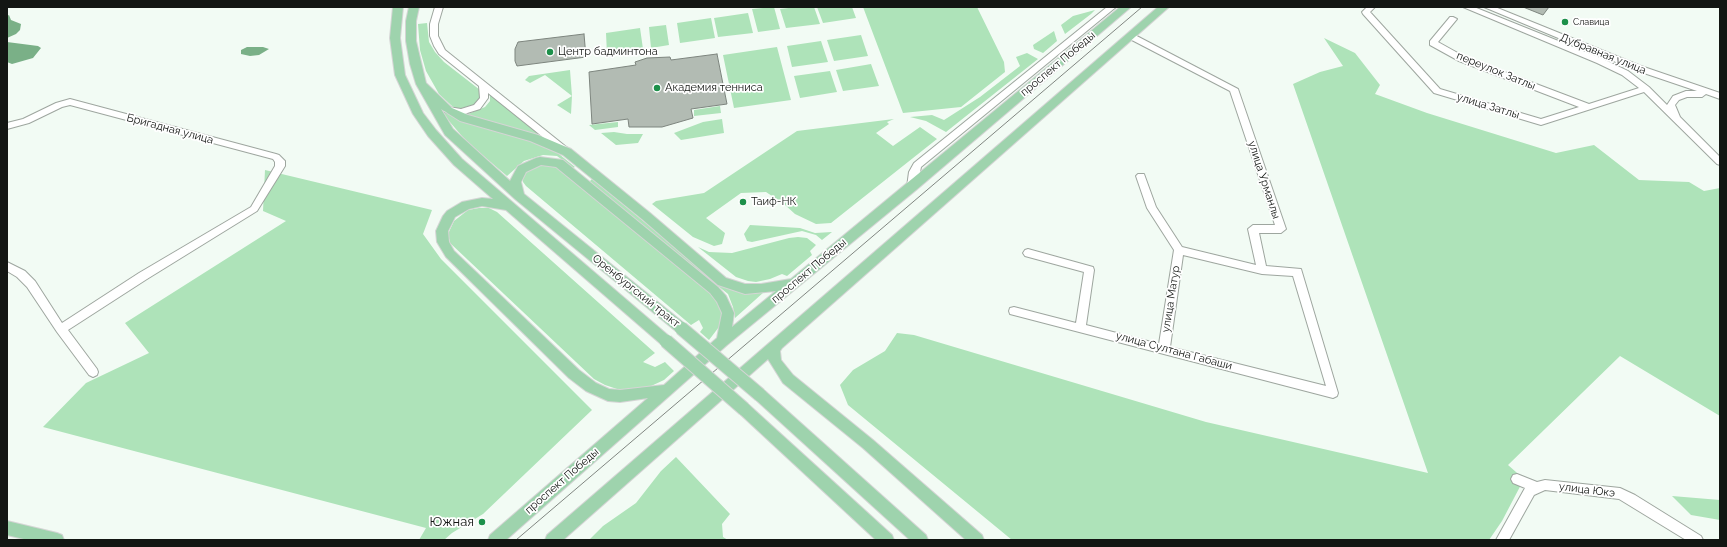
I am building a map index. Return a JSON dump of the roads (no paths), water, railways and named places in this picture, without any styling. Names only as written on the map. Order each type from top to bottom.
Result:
[{"type":"main road","name":"Оренбургский тракт","points":[[398,7],[396,21],[396,55],[400,75],[418,114],[432,133],[458,162],[744,409],[888,540]]},
{"type":"main road","name":"Оренбургский тракт","points":[[414,7],[411,21],[411,41],[415,64],[421,84],[449,132],[519,196],[682,328],[760,395],[921,540]]},
{"type":"main road","name":"проспект Победы","points":[[495,540],[724,341],[861,227],[912,187],[1126,7]]},
{"type":"main road","points":[[552,540],[1164,7]]},
{"type":"main road","points":[[396,21],[411,21]]},
{"type":"main road","points":[[421,84],[448,110],[474,122],[534,138],[567,152],[646,216],[722,282],[745,289],[794,284]]},
{"type":"main road","points":[[519,196],[516,182],[522,169],[540,161],[559,163],[714,290],[722,299],[728,313],[724,341]]},
{"type":"main road","points":[[514,210],[504,205],[491,202],[473,203],[458,210],[447,219],[442,231],[445,248],[459,264],[574,374],[591,387],[608,395],[620,396],[667,390]]},
{"type":"main road","points":[[777,344],[774,356],[775,361],[788,379],[868,444],[977,540]]},
{"type":"main road","points":[[7,528],[56,540]]},
{"type":"street","points":[[438,7],[434,24],[434,36],[438,46],[451,61],[483,84],[567,152]]},
{"type":"street","points":[[912,187],[914,172],[917,165],[1112,7]]},
{"type":"street","name":"улица Затлы","points":[[1371,7],[1366,12],[1437,91],[1541,122],[1646,89]]},
{"type":"street","name":"Дубравная улица","points":[[1467,7],[1600,61],[1625,73],[1646,89],[1720,162]]},
{"type":"street","name":"Дубравная улица","points":[[1488,7],[1638,68],[1720,96]]},
{"type":"street","name":"переулок Затлы","points":[[1453,18],[1434,43],[1462,59],[1588,107]]},
{"type":"street","name":"улица Урманлы","points":[[1131,36],[1234,89],[1280,229],[1253,229],[1262,270]]},
{"type":"street","points":[[448,110],[461,112],[477,107],[484,98],[483,84]]},
{"type":"street","name":"Дубравная улица","points":[[1676,118],[1671,105],[1676,98],[1681,95],[1694,94],[1720,96]]},
{"type":"street","name":"Бригадная улица","points":[[7,126],[26,121],[59,105],[70,102],[276,157],[280,161],[280,166],[254,209],[143,276],[60,329]]},
{"type":"street","name":"улица Матур","points":[[1141,176],[1152,208],[1179,250],[1164,349]]},
{"type":"street","name":"улица Матур","points":[[1179,250],[1262,270]]},
{"type":"street","points":[[1028,253],[1089,270],[1081,327]]},
{"type":"street","points":[[7,266],[21,274],[31,284],[60,329],[93,372]]},
{"type":"street","name":"улица Султана Габаши","points":[[1014,311],[1333,393],[1297,272],[1262,270]]},
{"type":"street","name":"улица Юкэ","points":[[1517,479],[1537,486],[1545,485],[1620,494],[1631,499],[1697,540]]},
{"type":"street","points":[[1502,540],[1530,491],[1537,486]]},
{"type":"tram line","points":[[516,540],[1142,7]]},
{"type":"place","name":"Славица","points":[[1565,22]]},
{"type":"place","name":"Центр бадминтона","points":[[550,52]]},
{"type":"place","name":"Академия тенниса","points":[[657,88]]},
{"type":"place","name":"Таиф-НК","points":[[743,202]]},
{"type":"place","name":"Южная","points":[[482,522]]}]
